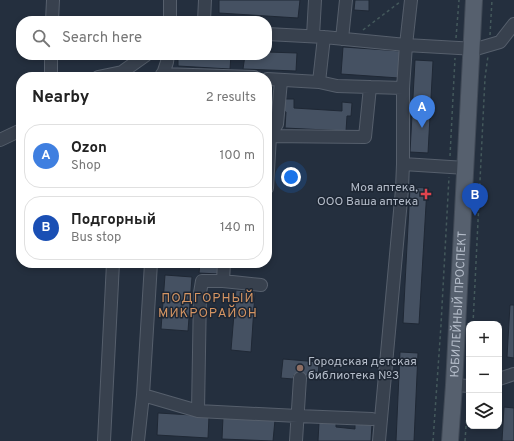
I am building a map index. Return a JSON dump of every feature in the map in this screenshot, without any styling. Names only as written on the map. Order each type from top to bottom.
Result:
[{"type":"main road","name":"ЮБИЛЕЙНЫЙ ПРОСПЕКТ","points":[[450,441],[464,389],[466,168],[474,0]]},
{"type":"street","points":[[52,16],[53,0]]},
{"type":"street","points":[[170,0],[170,16]]},
{"type":"street","points":[[204,16],[205,0]]},
{"type":"street","points":[[315,0],[319,37],[319,82]]},
{"type":"street","points":[[346,0],[346,39]]},
{"type":"street","points":[[379,441],[402,189],[403,88],[411,0]]},
{"type":"street","points":[[272,34],[476,49],[500,42],[514,24]]},
{"type":"street","points":[[50,72],[51,60]]},
{"type":"street","points":[[125,72],[140,60]]},
{"type":"street","points":[[163,72],[167,60]]},
{"type":"street","points":[[272,80],[319,82],[337,86],[403,88]]},
{"type":"street","points":[[272,132],[277,124],[281,81]]},
{"type":"street","points":[[272,136],[365,137],[370,87]]},
{"type":"street","points":[[0,140],[16,132]]},
{"type":"street","points":[[403,164],[466,168]]},
{"type":"street","points":[[104,441],[113,268]]},
{"type":"street","points":[[138,441],[143,395],[150,268]]},
{"type":"street","points":[[223,281],[224,268]]},
{"type":"street","points":[[198,411],[200,293],[202,281],[223,281],[261,285]]},
{"type":"street","points":[[502,378],[514,374]]},
{"type":"street","points":[[296,441],[300,378]]},
{"type":"street","points":[[143,395],[198,411],[372,419]]},
{"type":"path","points":[[346,39],[403,0]]},
{"type":"path","points":[[433,441],[459,0]]},
{"type":"path","points":[[473,321],[484,78],[489,45],[492,0]]},
{"type":"path","points":[[464,389],[465,441]]},
{"type":"building","points":[[219,0],[300,0],[298,18],[219,13]]},
{"type":"building","points":[[355,0],[369,0],[369,11],[354,10]]},
{"type":"building","points":[[343,47],[401,51],[399,78],[341,74]]},
{"type":"building","points":[[272,52],[297,53],[296,71],[243,69],[244,60],[272,60]]},
{"type":"building","points":[[178,60],[231,60],[230,69],[178,66]]},
{"type":"building","points":[[415,60],[433,61],[428,153],[410,152]]},
{"type":"building","points":[[283,99],[294,99],[294,108],[342,111],[342,102],[352,103],[351,116],[347,116],[346,131],[285,128],[286,112],[283,111]]},
{"type":"building","points":[[410,187],[427,188],[419,324],[403,323]]},
{"type":"building","points":[[200,268],[220,268],[219,274],[199,273]]},
{"type":"building","points":[[165,275],[192,277],[188,331],[161,329]]},
{"type":"building","points":[[236,290],[255,292],[251,352],[231,350]]},
{"type":"building","points":[[510,305],[514,305],[514,358],[507,357]]},
{"type":"building","points":[[400,352],[418,353],[414,441],[396,441]]},
{"type":"building","name":"Городская детская библиотека №3","points":[[283,359],[319,362],[318,380],[307,379],[307,376],[294,375],[293,379],[281,378]]},
{"type":"building","points":[[504,407],[514,408],[514,441],[502,441]]},
{"type":"building","points":[[158,413],[209,416],[208,438],[157,435]]},
{"type":"building","points":[[223,417],[275,420],[273,441],[222,439]]},
{"type":"building","points":[[319,422],[336,423],[336,427],[355,429],[355,423],[372,424],[371,441],[318,441]]},
{"type":"place","name":"Ozon","points":[[422,128]]},
{"type":"place","name":"Моя аптека, ООО Ваша аптека","points":[[426,194]]},
{"type":"place","name":"Подгорный","points":[[475,216]]},
{"type":"place","name":"Городская детская библиотека №3","points":[[300,368]]},
{"type":"district","name":"ПОДГОРНЫЙ МИКРОРАЙОН","points":[[208,304]]}]
